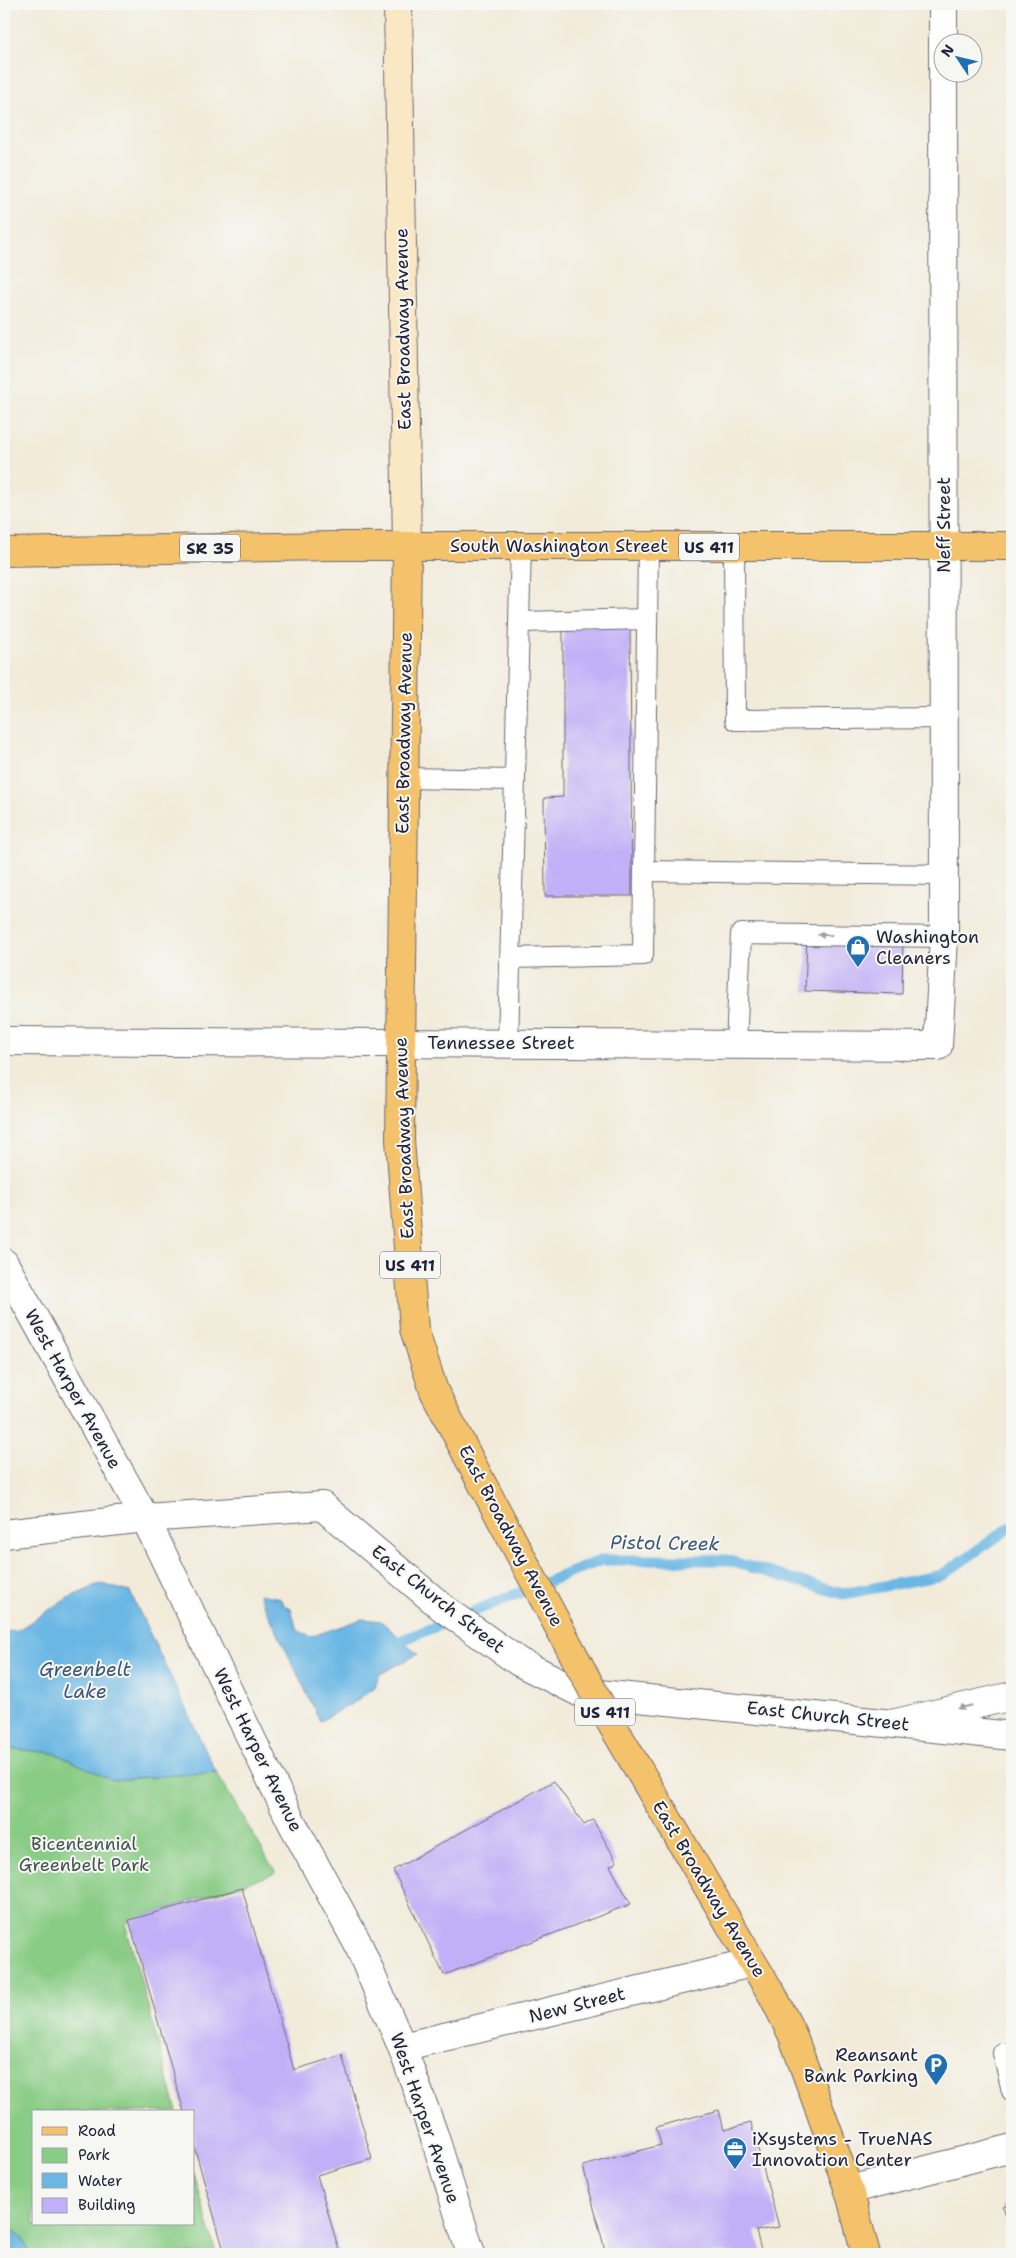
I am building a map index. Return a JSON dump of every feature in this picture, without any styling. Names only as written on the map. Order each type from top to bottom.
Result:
[{"type":"main road","name":"East Broadway Avenue","points":[[398,4],[407,546],[400,1139],[414,1329],[434,1391],[601,1706],[773,1996],[792,2034],[849,2190],[866,2254]]},
{"type":"main road","name":"South Washington Street","points":[[407,546],[1012,546]]},
{"type":"main road","name":"SR 35","points":[[8,552],[407,546]]},
{"type":"street","name":"Neff Street","points":[[938,1046],[944,937],[943,4]]},
{"type":"street","name":"Tennessee Street","points":[[4,1041],[938,1046]]},
{"type":"street","name":"West Harper Avenue","points":[[4,1263],[145,1518],[291,1821],[358,1944],[402,2047],[434,2135],[471,2254]]},
{"type":"street","name":"East Church Street","points":[[4,1534],[145,1518],[322,1506],[443,1608],[519,1662],[579,1692],[1007,1735]]},
{"type":"street","points":[[896,1723],[1012,1696]]},
{"type":"street","name":"New Street","points":[[402,2047],[747,1954]]},
{"type":"street","points":[[849,2190],[1012,2148]]},
{"type":"lane","points":[[508,1043],[522,546]]},
{"type":"lane","points":[[510,958],[643,955],[646,870],[648,546]]},
{"type":"lane","points":[[734,547],[735,720],[944,718]]},
{"type":"lane","points":[[520,622],[647,619]]},
{"type":"lane","points":[[404,778],[515,780]]},
{"type":"lane","points":[[646,870],[944,874]]},
{"type":"lane","points":[[736,1045],[741,934],[944,937]]},
{"type":"lane","points":[[1003,2053],[1012,2091]]},
{"type":"green space","name":"Bicentennial Greenbelt Park","points":[[4,1748],[54,1753],[113,1780],[216,1772],[276,1873],[125,1923],[176,2110],[32,2110],[32,2226],[195,2226],[195,2177],[216,2254],[30,2254],[23,2238],[4,2226]]},
{"type":"water","name":"Greenbelt Lake","points":[[101,1584],[130,1592],[216,1772],[113,1780],[54,1753],[4,1748],[4,1632],[18,1630],[68,1598]]},
{"type":"water","points":[[259,1594],[280,1598],[284,1605],[291,1609],[297,1630],[310,1637],[362,1619],[381,1621],[418,1654],[380,1674],[375,1687],[353,1703],[320,1721]]},
{"type":"water","points":[[4,2226],[23,2238],[30,2254],[4,2254]]},
{"type":"building","points":[[630,625],[632,896],[545,896],[544,798],[563,797],[563,626]]},
{"type":"building","points":[[807,938],[903,939],[902,994],[805,991]]},
{"type":"building","points":[[554,1781],[584,1825],[593,1820],[617,1862],[610,1866],[631,1904],[444,1975],[393,1870]]},
{"type":"building","points":[[242,1888],[294,2070],[342,2055],[372,2159],[317,2175],[340,2254],[225,2254],[195,2149],[195,2110],[183,2110],[129,1920]]},
{"type":"building","points":[[719,2110],[724,2130],[751,2123],[779,2227],[756,2231],[762,2254],[606,2254],[583,2166],[661,2145],[656,2127]]},
{"type":"building","points":[[1012,2203],[1012,2235],[1003,2206]]},
{"type":"waterway","name":"Pistol Creek","points":[[402,1640],[602,1560],[726,1560],[843,1594],[942,1575],[1012,1526]]},
{"type":"place","name":"Washington Cleaners","points":[[858,968]]},
{"type":"place","name":"Reansant Bank Parking","points":[[936,2086]]},
{"type":"place","name":"iXsystems - TrueNAS Innovation Center","points":[[735,2170]]}]
